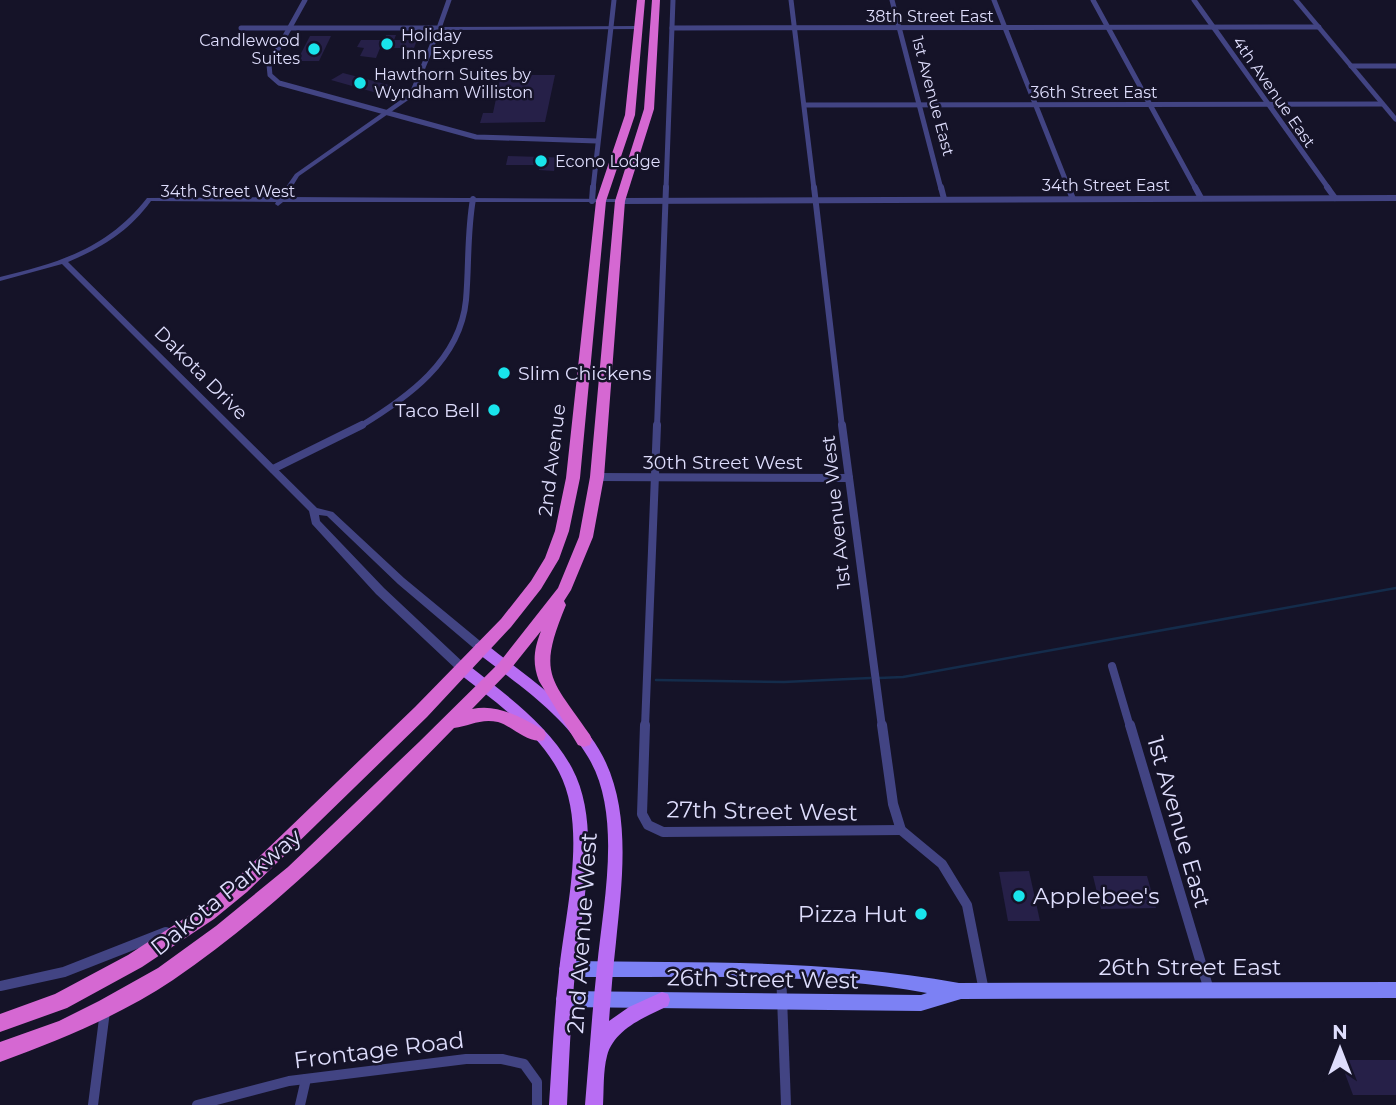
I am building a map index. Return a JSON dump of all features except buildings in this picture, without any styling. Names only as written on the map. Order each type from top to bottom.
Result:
[{"type":"highway","name":"2nd Avenue","points":[[270,859],[481,648],[536,585],[552,559],[562,531],[573,478],[596,201],[629,116],[641,0]]},
{"type":"highway","points":[[584,740],[545,678],[541,665],[545,643],[586,537],[597,477],[620,201],[649,108],[656,0]]},
{"type":"highway","points":[[638,28],[646,31],[645,123]]},
{"type":"highway","points":[[425,747],[503,667],[564,590]]},
{"type":"highway","points":[[425,747],[468,714],[482,712],[513,720],[538,735]]},
{"type":"highway","name":"Dakota Parkway","points":[[0,1052],[62,1029],[106,1008],[165,974],[294,873],[425,747]]},
{"type":"highway","name":"Dakota Parkway","points":[[0,1023],[82,989],[135,961],[208,913],[270,859]]},
{"type":"main road","name":"2nd Avenue West","points":[[481,648],[568,720],[597,757],[604,775],[612,816],[613,886],[594,1105]]},
{"type":"main road","name":"2nd Avenue West","points":[[462,668],[538,735],[567,771],[578,819],[577,884],[564,999],[558,1105]]},
{"type":"main road","name":"26th Street West","points":[[567,969],[781,971],[911,981],[959,991],[984,991]]},
{"type":"main road","name":"26th Street East","points":[[984,991],[1396,990]]},
{"type":"main road","name":"26th Street West","points":[[564,999],[921,1003],[959,991]]},
{"type":"main road","points":[[596,1063],[606,1035],[626,1017],[662,1000]]},
{"type":"street","points":[[305,0],[269,65],[271,77],[290,87],[482,138],[597,141]]},
{"type":"street","points":[[279,202],[297,175],[416,90],[449,0]]},
{"type":"street","points":[[596,201],[597,141],[614,0]]},
{"type":"street","name":"27th Street West","points":[[673,0],[642,814],[648,825],[663,832],[901,830]]},
{"type":"street","name":"1st Avenue West","points":[[791,0],[849,478],[891,792],[901,830]]},
{"type":"street","name":"1st Avenue East","points":[[892,0],[944,199]]},
{"type":"street","points":[[993,0],[1073,199]]},
{"type":"street","points":[[1093,0],[1201,198]]},
{"type":"street","name":"4th Avenue East","points":[[1194,0],[1335,198]]},
{"type":"street","points":[[1296,0],[1396,120]]},
{"type":"street","name":"38th Street East","points":[[672,28],[1319,27]]},
{"type":"street","points":[[241,28],[638,28]]},
{"type":"street","points":[[1351,66],[1396,66]]},
{"type":"street","name":"36th Street East","points":[[805,105],[1382,104]]},
{"type":"street","name":"34th Street East","points":[[816,201],[1396,198]]},
{"type":"street","name":"34th Street West","points":[[63,261],[117,233],[146,205],[279,202],[816,201]]},
{"type":"street","points":[[273,469],[377,416],[417,387],[443,358],[454,341],[464,315],[466,244],[473,202]]},
{"type":"street","points":[[0,279],[63,261]]},
{"type":"street","name":"Dakota Drive","points":[[63,261],[314,510],[330,514],[401,581],[481,648]]},
{"type":"street","name":"30th Street West","points":[[597,477],[849,478]]},
{"type":"street","name":"Dakota Drive","points":[[314,510],[315,522],[420,631],[462,668]]},
{"type":"street","name":"1st Avenue East","points":[[1112,666],[1209,990]]},
{"type":"street","points":[[901,830],[942,864],[967,905],[984,991]]},
{"type":"street","points":[[0,986],[27,983],[71,970],[208,913]]},
{"type":"street","points":[[781,971],[786,1105]]},
{"type":"street","points":[[93,1105],[106,1008]]},
{"type":"street","name":"Frontage Road","points":[[197,1105],[306,1079],[466,1059],[502,1059],[524,1064],[537,1082],[537,1105]]},
{"type":"street","points":[[300,1105],[306,1079]]},
{"type":"waterway","points":[[879,678],[903,677],[1396,588]]},
{"type":"waterway","points":[[656,680],[784,682],[870,678]]},
{"type":"place","name":"Holiday Inn Express","points":[[387,44]]},
{"type":"place","name":"Candlewood Suites","points":[[314,49]]},
{"type":"place","name":"Hawthorn Suites by Wyndham Williston","points":[[360,83]]},
{"type":"place","name":"Econo Lodge","points":[[541,161]]},
{"type":"place","name":"Slim Chickens","points":[[504,373]]},
{"type":"place","name":"Taco Bell","points":[[494,410]]},
{"type":"place","name":"Applebee's","points":[[1019,896]]},
{"type":"place","name":"Pizza Hut","points":[[921,914]]}]
